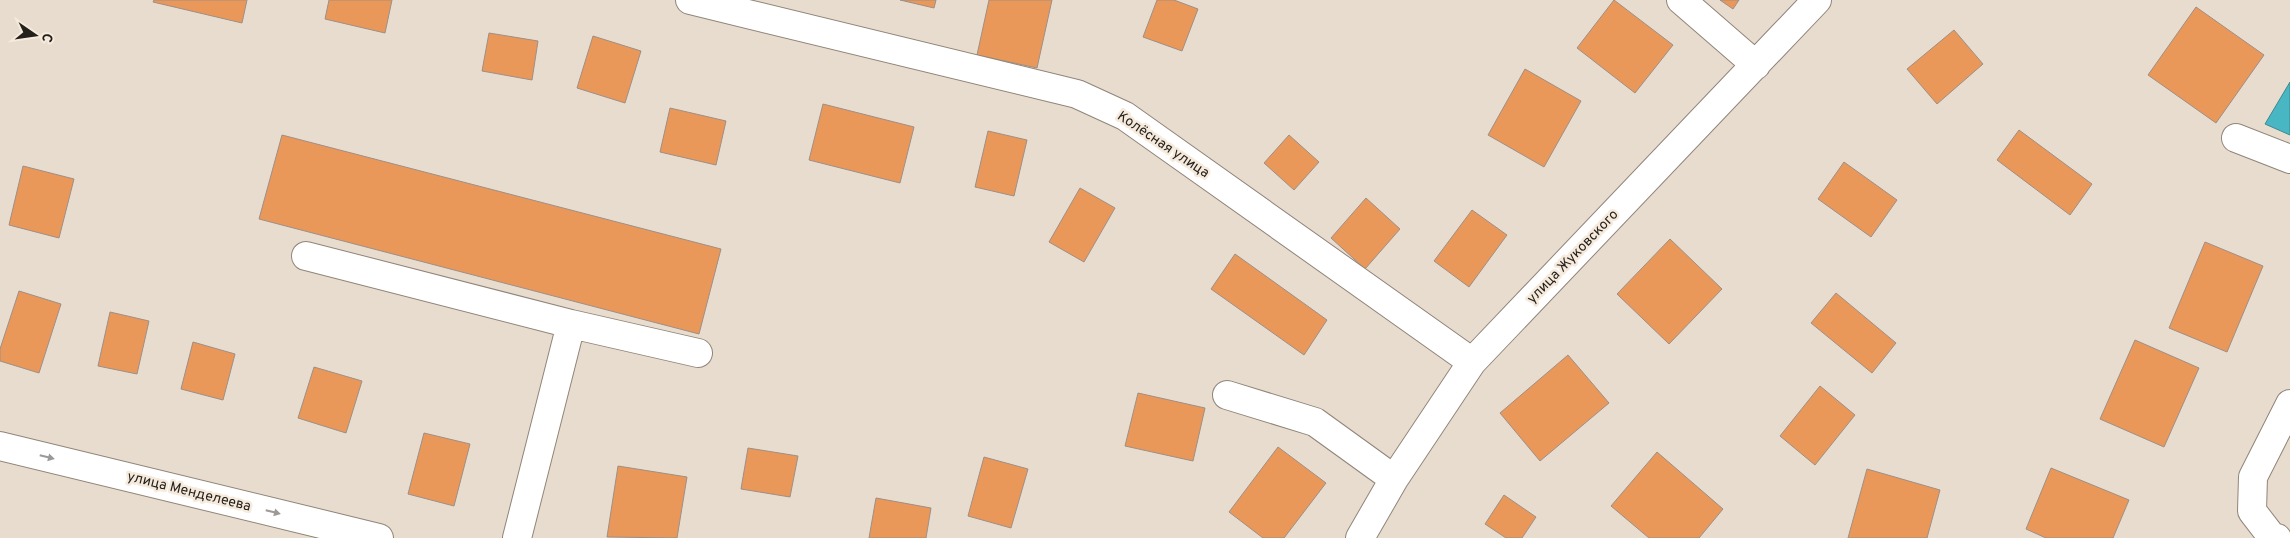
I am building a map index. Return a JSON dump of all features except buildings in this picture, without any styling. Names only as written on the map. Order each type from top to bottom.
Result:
[{"type":"street","name":"Колёсная улица","points":[[690,0],[1077,94],[1126,116],[1472,362]]},
{"type":"street","points":[[1681,0],[1756,64]]},
{"type":"street","name":"улица Жуковского","points":[[1360,538],[1394,479],[1472,362],[1817,0]]},
{"type":"street","points":[[2236,138],[2290,159]]},
{"type":"street","points":[[306,256],[571,324],[698,353]]},
{"type":"street","points":[[517,538],[571,324]]},
{"type":"street","points":[[1227,395],[1315,422],[1394,479]]},
{"type":"street","points":[[2277,538],[2272,537],[2252,511],[2253,477],[2290,404]]},
{"type":"street","name":"улица Менделеева","points":[[0,446],[379,538]]},
{"type":"water","points":[[2290,82],[2290,135],[2265,124]]}]
